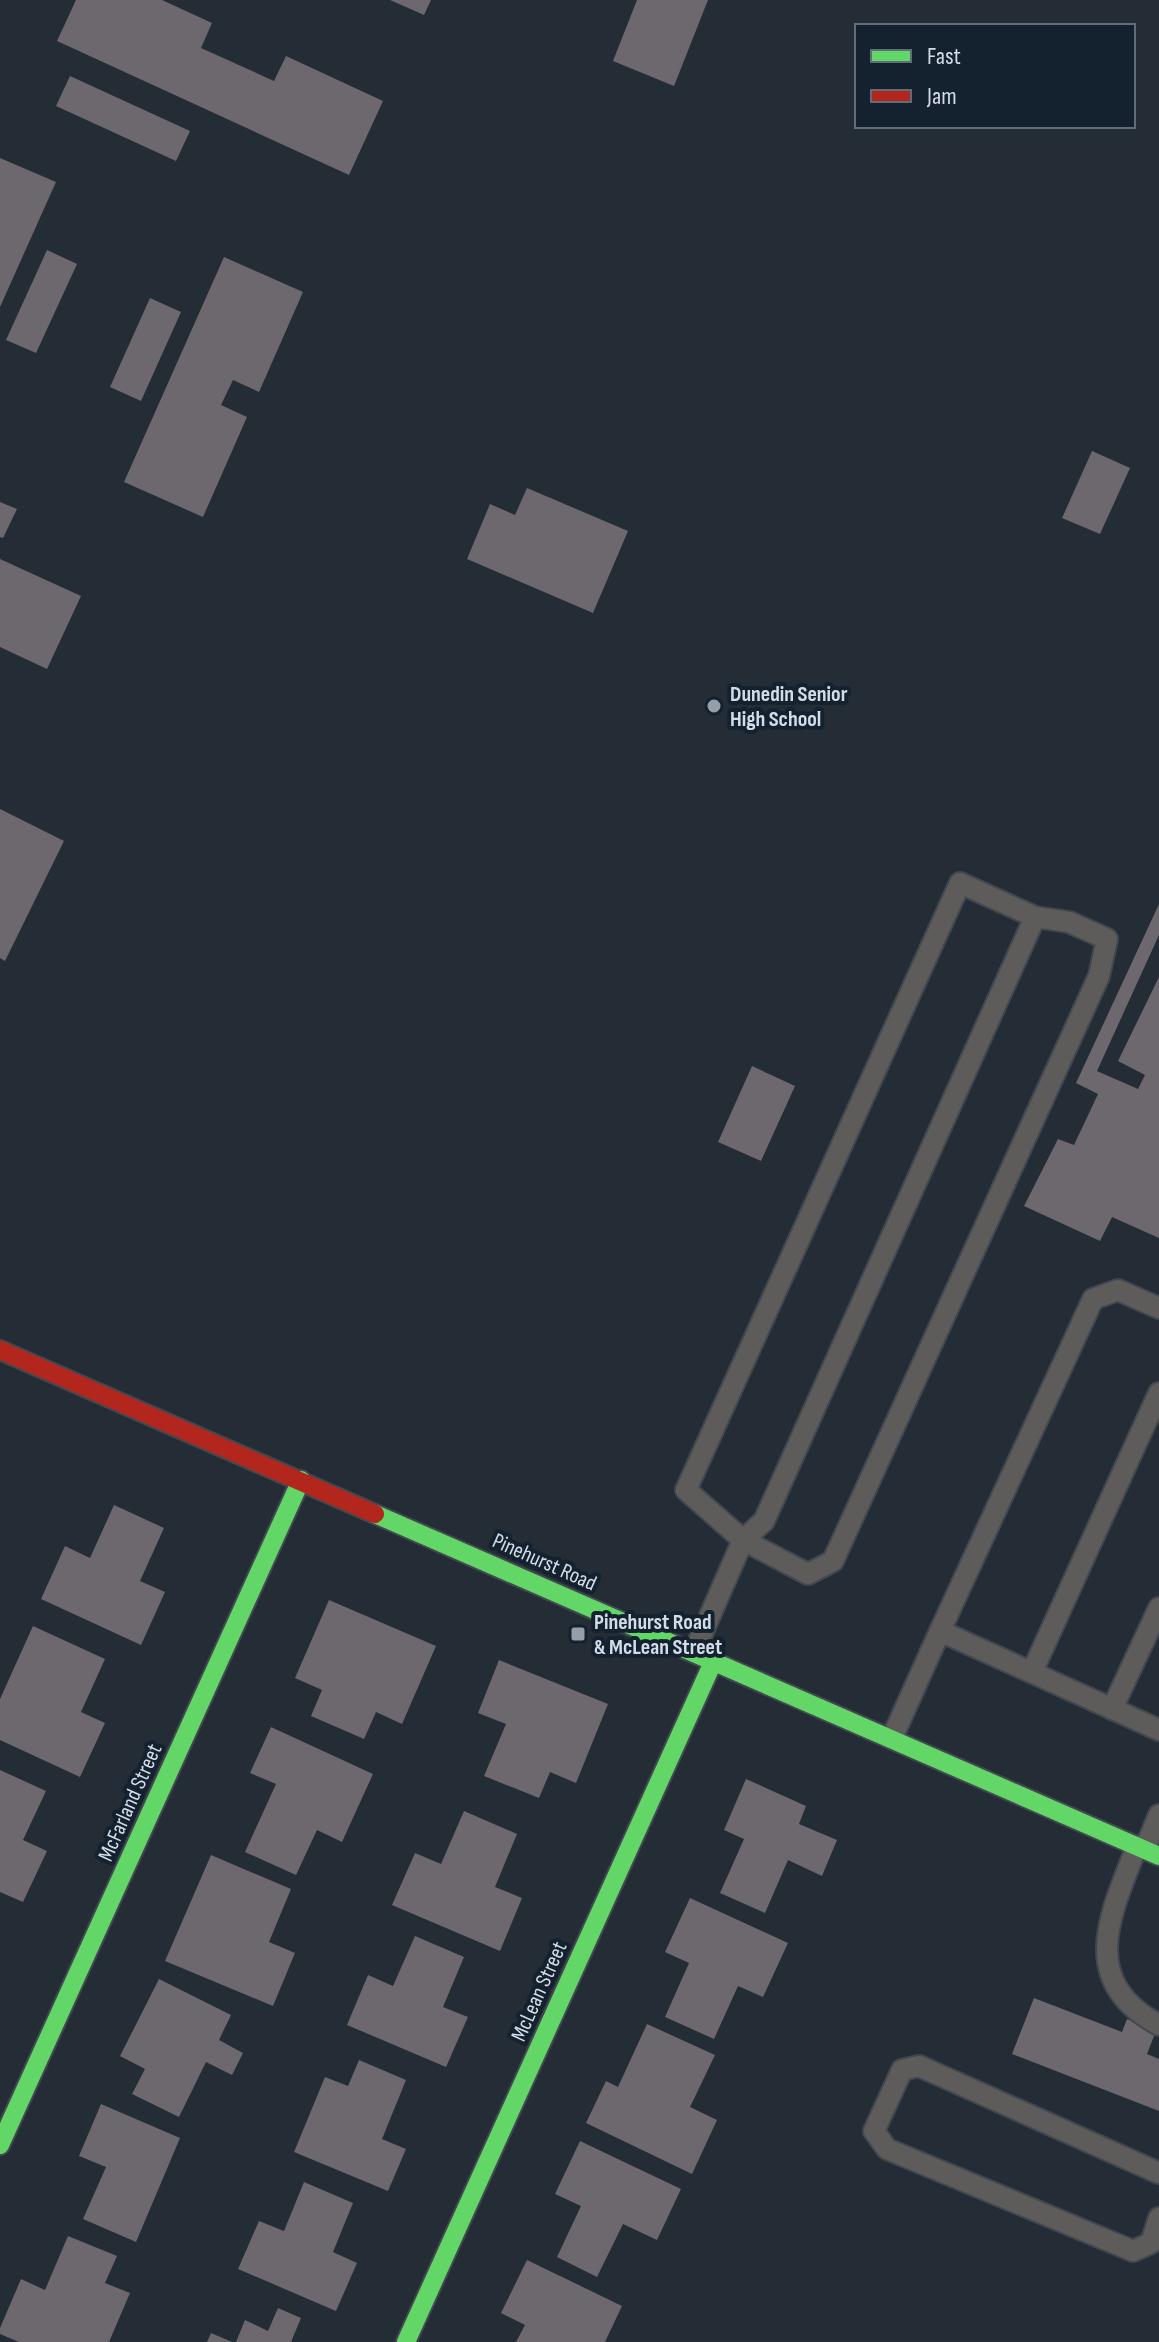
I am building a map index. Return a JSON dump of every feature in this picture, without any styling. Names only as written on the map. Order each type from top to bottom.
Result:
[{"type":"street","name":"Pinehurst Road","points":[[0,1350],[1147,1850]]},
{"type":"street","name":"McFarland Street","points":[[0,2145],[301,1480]]},
{"type":"street","name":"McLean Street","points":[[406,2342],[714,1660]]},
{"type":"lane","points":[[960,883],[1035,917],[1069,922],[1107,939],[1099,976],[833,1561],[808,1574],[743,1540],[686,1490],[960,883]]},
{"type":"lane","points":[[694,1652],[743,1540],[764,1521],[1035,917]]},
{"type":"lane","points":[[892,1738],[1093,1299],[1118,1290],[1159,1308]]},
{"type":"lane","points":[[1032,1672],[1159,1393]]},
{"type":"lane","points":[[1112,1709],[1159,1608]]},
{"type":"lane","points":[[940,1631],[1159,1730]]},
{"type":"lane","points":[[1159,1815],[1147,1850],[1119,1893],[1110,1926],[1106,1964],[1117,1993],[1140,2015],[1159,2025]]},
{"type":"lane","points":[[1159,2173],[919,2066],[902,2070],[874,2131],[887,2149],[1133,2251],[1151,2243],[1159,2218]]},
{"type":"building","points":[[76,0],[162,0],[212,23],[201,48],[274,81],[286,56],[383,101],[349,175],[57,41]]},
{"type":"building","points":[[390,0],[431,0],[424,15]]},
{"type":"building","points":[[637,0],[708,0],[674,86],[613,61]]},
{"type":"building","points":[[70,76],[190,131],[176,161],[56,106]]},
{"type":"building","points":[[0,158],[56,182],[0,307]]},
{"type":"building","points":[[47,250],[77,264],[36,353],[6,340]]},
{"type":"building","points":[[224,257],[303,292],[259,392],[233,380],[221,405],[247,417],[203,517],[124,482]]},
{"type":"building","points":[[150,298],[181,312],[141,401],[110,387]]},
{"type":"building","points":[[1092,451],[1130,468],[1100,534],[1062,518]]},
{"type":"building","points":[[527,488],[628,531],[593,613],[467,559],[490,504],[515,515]]},
{"type":"building","points":[[0,502],[17,509],[3,538],[0,537]]},
{"type":"building","points":[[0,559],[81,596],[47,669],[0,647]]},
{"type":"building","points":[[0,809],[64,841],[5,961],[0,958]]},
{"type":"building","points":[[1159,904],[1159,935],[1097,1071],[1138,1089],[1145,1075],[1118,1061],[1159,977],[1159,1238],[1112,1217],[1100,1241],[1024,1206],[1058,1139],[1074,1145],[1098,1094],[1076,1083]]},
{"type":"building","points":[[752,1066],[795,1086],[761,1161],[718,1142]]},
{"type":"building","points":[[114,1505],[164,1528],[140,1581],[165,1592],[141,1645],[41,1599],[65,1546],[90,1558]]},
{"type":"building","points":[[329,1600],[436,1646],[402,1724],[376,1712],[364,1739],[311,1716],[322,1690],[295,1678]]},
{"type":"building","points":[[33,1626],[105,1659],[81,1712],[105,1723],[80,1777],[0,1740],[0,1699]]},
{"type":"building","points":[[499,1660],[608,1704],[576,1783],[550,1772],[539,1798],[484,1776],[506,1724],[478,1713]]},
{"type":"building","points":[[271,1727],[373,1774],[342,1842],[317,1830],[296,1875],[245,1852],[276,1784],[250,1773]]},
{"type":"building","points":[[0,1770],[46,1791],[23,1840],[47,1851],[23,1902],[0,1892]]},
{"type":"building","points":[[746,1779],[806,1806],[799,1824],[837,1840],[822,1876],[788,1860],[765,1913],[720,1893],[744,1839],[724,1830]]},
{"type":"building","points":[[464,1811],[517,1834],[495,1887],[522,1898],[500,1951],[392,1905],[415,1853],[441,1864]]},
{"type":"building","points":[[211,1855],[291,1889],[269,1942],[295,1953],[273,2006],[165,1961]]},
{"type":"building","points":[[690,1898],[788,1943],[763,1997],[738,1986],[714,2039],[665,2017],[689,1963],[665,1952]]},
{"type":"building","points":[[415,1936],[464,1957],[443,2007],[468,2017],[446,2067],[347,2025],[368,1975],[393,1986]]},
{"type":"building","points":[[159,1979],[231,2015],[219,2040],[243,2053],[232,2075],[206,2062],[179,2117],[132,2094],[145,2069],[120,2056]]},
{"type":"building","points":[[1034,1998],[1122,2032],[1127,2019],[1156,2031],[1147,2054],[1159,2059],[1159,2111],[1012,2054]]},
{"type":"building","points":[[647,2024],[715,2055],[690,2107],[717,2120],[692,2174],[586,2123],[606,2081],[618,2087]]},
{"type":"building","points":[[359,2060],[406,2080],[382,2139],[406,2149],[388,2191],[294,2152],[325,2077],[348,2086]]},
{"type":"building","points":[[101,2104],[180,2138],[136,2242],[83,2219],[106,2167],[79,2156]]},
{"type":"building","points":[[580,2141],[681,2189],[657,2240],[623,2224],[597,2277],[557,2257],[581,2206],[555,2194]]},
{"type":"building","points":[[304,2182],[353,2203],[333,2252],[357,2263],[336,2311],[238,2269],[259,2221],[284,2231]]},
{"type":"building","points":[[68,2236],[117,2256],[105,2283],[130,2293],[109,2342],[19,2342],[0,2334],[21,2279],[45,2290]]},
{"type":"building","points":[[527,2260],[622,2306],[605,2342],[516,2342],[525,2325],[501,2313]]},
{"type":"building","points":[[278,2308],[301,2318],[291,2342],[236,2342],[245,2320],[268,2331]]},
{"type":"building","points":[[211,2333],[232,2342],[207,2342]]},
{"type":"traffic: fast","points":[[0,2145],[301,1480]]},
{"type":"traffic: fast","points":[[375,1514],[1159,1856]]},
{"type":"traffic: fast","points":[[406,2342],[714,1660]]},
{"type":"traffic: jam","points":[[0,1350],[375,1514]]},
{"type":"place","name":"Dunedin Senior High School","points":[[714,706]]},
{"type":"place","name":"Pinehurst Road & McLean Street","points":[[578,1634]]}]
